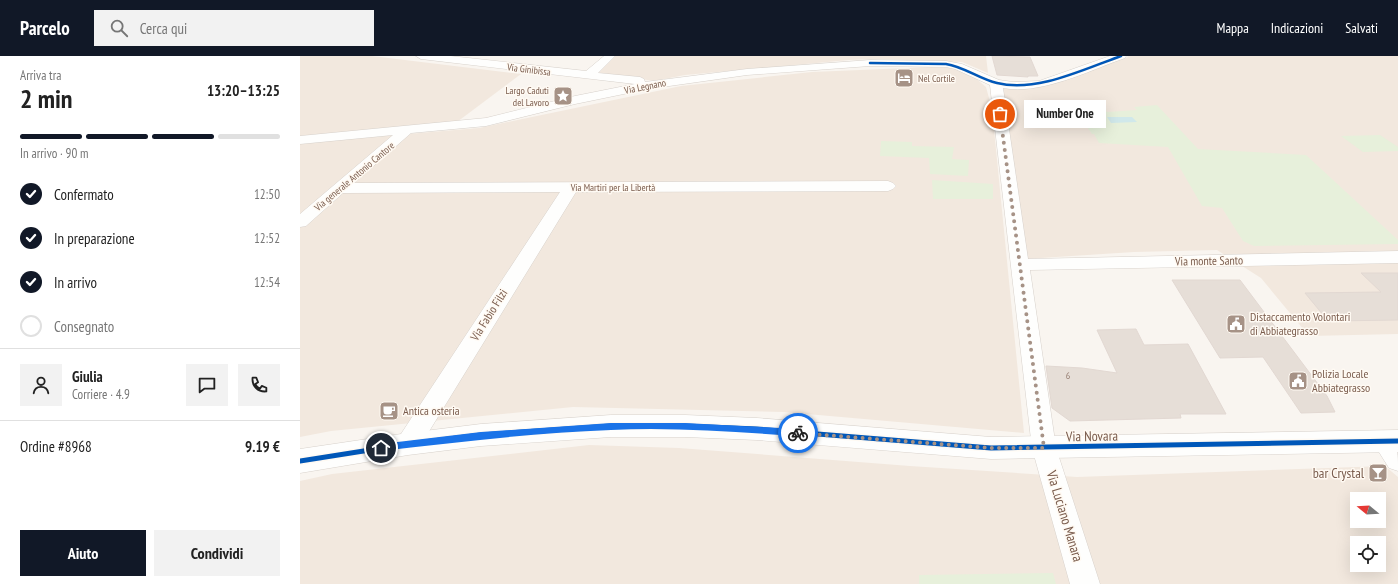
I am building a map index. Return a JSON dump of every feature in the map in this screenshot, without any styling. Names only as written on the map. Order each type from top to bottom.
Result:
[{"type":"street","name":"Via Ginibissa","points":[[421,56],[644,82],[648,85]]},
{"type":"street","points":[[588,76],[610,56]]},
{"type":"street","name":"Via Legnano","points":[[300,140],[486,122],[604,94],[748,66],[870,60],[946,64],[958,66],[993,82],[1013,86],[1040,84],[1121,56]]},
{"type":"street","name":"Via Ginibissa","points":[[588,76],[603,83],[605,87],[604,94]]},
{"type":"street","name":"Via Luciano Manara","points":[[993,82],[1044,448],[1085,584]]},
{"type":"street","name":"Via generale Antonio Cantore","points":[[300,222],[407,130]]},
{"type":"street","name":"Via Martiri per la Libertà","points":[[339,188],[888,186]]},
{"type":"street","name":"Via Fabio Filzi","points":[[408,444],[571,187]]},
{"type":"street","name":"Via monte Santo","points":[[1019,265],[1398,257]]},
{"type":"street","name":"Via Novara","points":[[300,461],[408,444],[481,435],[611,426],[685,426],[757,429],[991,448],[1393,447]]},
{"type":"shaded area","points":[[300,56],[372,56],[521,74],[457,122],[300,138]]},
{"type":"shaded area","points":[[613,56],[986,56],[988,73],[962,62],[881,59],[849,60],[685,75],[654,81],[596,72]]},
{"type":"shaded area","points":[[1127,56],[1398,56],[1398,334],[1309,336],[1261,278],[1217,250],[1134,252],[1025,259],[1002,89],[1045,85],[1128,57]]},
{"type":"shaded area","points":[[931,67],[952,68],[973,76],[986,87],[992,109],[1024,433],[784,412],[573,407],[331,431],[300,437],[300,143],[479,128],[681,86],[812,72]]},
{"type":"shaded area","points":[[589,445],[679,448],[1077,477],[1385,466],[1398,477],[1398,584],[300,584],[300,481],[332,474]]},
{"type":"green space","points":[[1157,105],[1198,149],[1306,155],[1398,240],[1398,244],[1254,246],[1243,241],[1222,208],[1202,206],[1168,147],[1099,143],[1094,134],[1092,134],[1085,124],[1103,124],[1094,112],[1086,112],[1083,109],[1103,108],[1107,112],[1137,110],[1134,107]]},
{"type":"green space","points":[[1380,135],[1398,147],[1398,151],[1363,152],[1341,136]]},
{"type":"green space","points":[[881,141],[912,142],[912,146],[954,147],[952,159],[969,160],[968,176],[930,174],[929,158],[880,156]]},
{"type":"green space","points":[[932,180],[993,184],[993,199],[933,199]]},
{"type":"green space","points":[[1053,573],[1056,584],[919,584],[919,575]]},
{"type":"water","points":[[1107,117],[1132,117],[1137,122],[1111,123]]},
{"type":"building","points":[[992,56],[1030,57],[1038,76],[1028,77],[997,75]]},
{"type":"building","points":[[1361,273],[1398,273],[1398,320],[1331,321],[1327,316],[1324,316],[1305,293],[1381,292]]},
{"type":"building","points":[[1172,280],[1240,280],[1327,396],[1335,412],[1301,413],[1263,357],[1220,358]]},
{"type":"building","points":[[1136,329],[1144,345],[1188,344],[1226,414],[1180,414],[1181,418],[1070,421],[1052,408],[1046,366],[1082,368],[1117,373],[1097,330]]},
{"type":"cycle path","points":[[870,63],[946,64],[958,66],[996,83],[1013,86],[1040,84],[1121,56]]},
{"type":"cycle path","points":[[300,461],[408,444],[481,435],[611,426],[685,426],[757,429],[991,448],[1398,441]]},
{"type":"way so far","points":[[798,433],[991,448],[1044,448],[1000,114]]},
{"type":"place","name":"Nel Cortile","points":[[904,78]]},
{"type":"place","name":"Largo Caduti del Lavoro","points":[[563,96]]},
{"type":"place","name":"Number One","points":[[1000,114]]},
{"type":"place","name":"Distaccamento Volontari di Abbiategrasso","points":[[1236,324]]},
{"type":"place","name":"Polizia Locale Abbiategrasso","points":[[1298,381]]},
{"type":"place","name":"Antica osteria","points":[[389,411]]},
{"type":"place","name":"bar Crystal","points":[[1378,473]]},
{"type":"route","points":[[381,448],[481,435],[611,426],[685,426],[757,429],[798,433]]}]
